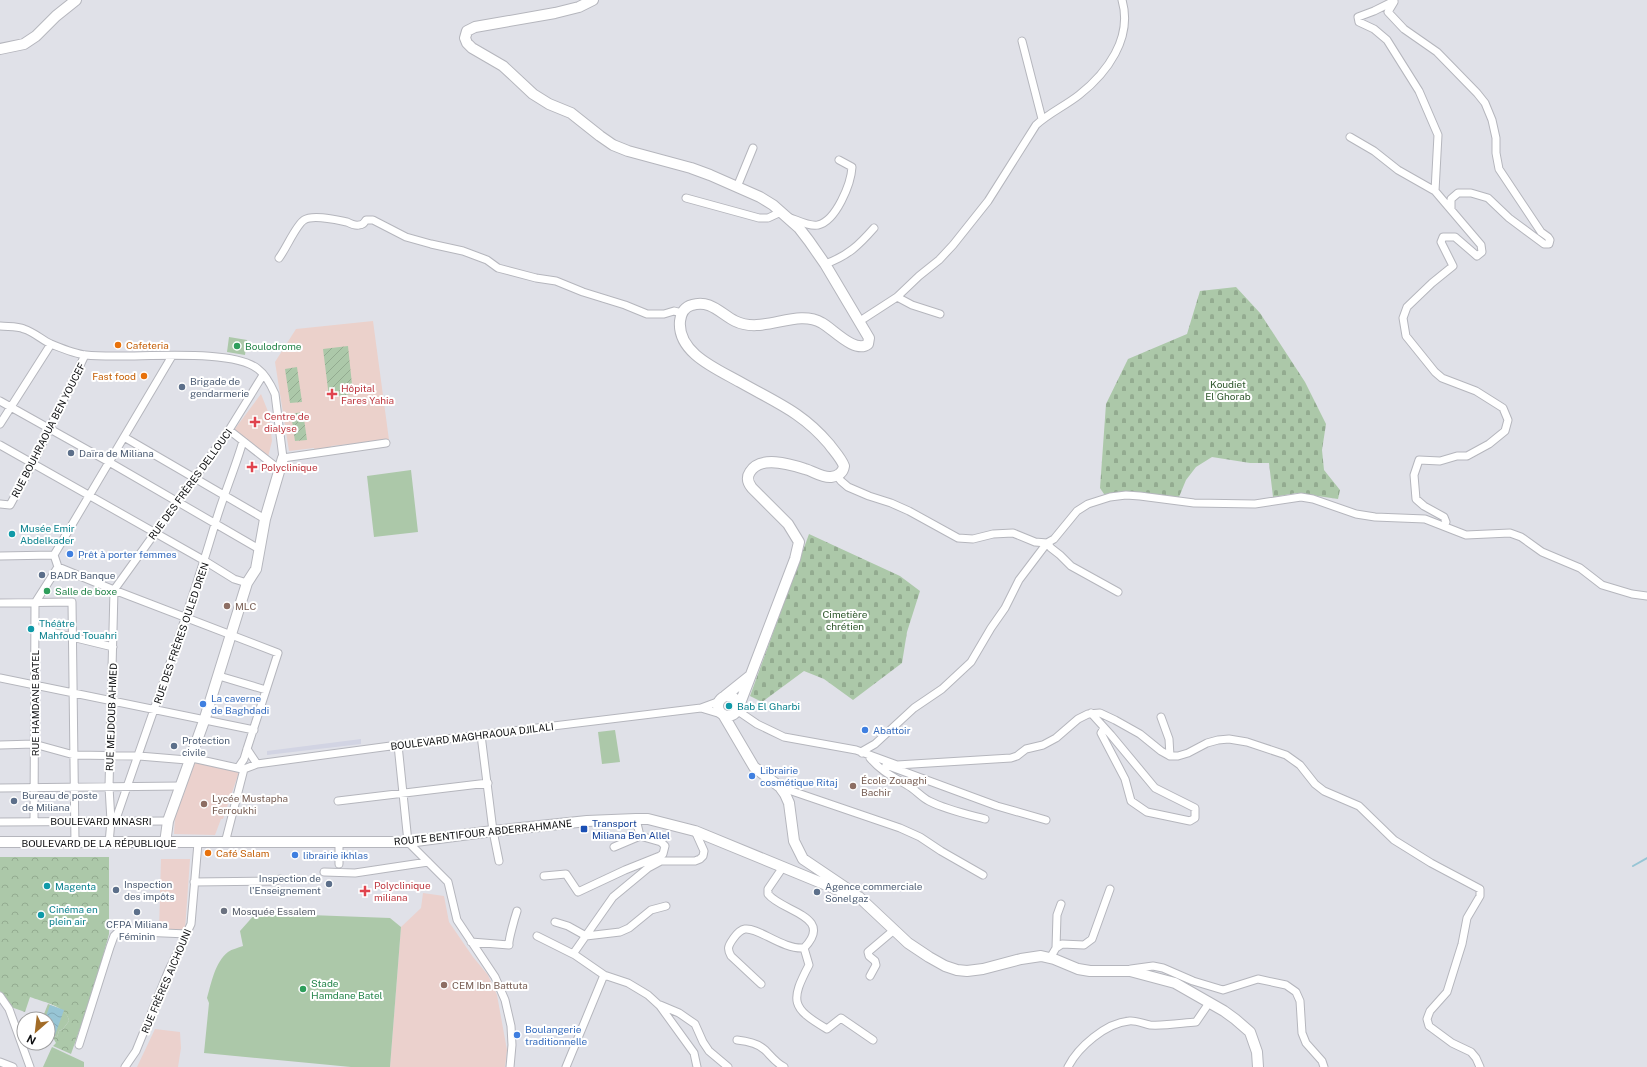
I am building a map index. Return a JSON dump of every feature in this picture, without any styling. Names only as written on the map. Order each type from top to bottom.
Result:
[{"type":"main road","points":[[0,49],[24,44],[36,36],[56,16],[76,0]]},
{"type":"main road","points":[[593,0],[579,7],[561,12],[475,27],[467,31],[465,38],[467,42],[478,52],[503,66],[532,94],[549,104],[571,113],[613,145],[642,155],[691,168],[737,186],[760,197],[784,214],[799,228],[825,264],[870,338],[868,344],[863,347],[854,345],[821,322],[813,319],[797,319],[758,326],[746,325],[736,322],[714,307],[704,304],[694,304],[686,307],[682,313],[680,330],[688,347],[700,358],[754,390],[785,406],[816,429],[843,462],[844,466],[844,470],[837,476],[829,477],[780,463],[766,462],[750,470],[748,475],[748,483],[788,524],[799,542],[795,559],[737,710],[728,717],[723,715]]},
{"type":"main road","points":[[164,843],[168,821],[180,786],[192,758],[247,582],[256,569],[258,549],[265,519],[283,458]]},
{"type":"main road","points":[[750,676],[722,699],[718,708],[754,767],[780,787],[785,794],[789,803],[794,841],[803,859],[859,897],[908,943],[945,966],[957,970],[967,971],[983,969],[1021,959],[1041,956],[1078,969],[1090,971],[1130,971],[1175,983],[1235,1018],[1250,1032],[1257,1052],[1258,1067]]},
{"type":"main road","points":[[722,699],[729,696],[736,699],[742,747]]},
{"type":"main road","name":"ROUTE BENTIFOUR ABDERRAHMANE","points":[[198,843],[408,842],[587,821],[648,819],[695,831],[859,897]]},
{"type":"main road","name":"BOULEVARD DE LA RÉPUBLIQUE","points":[[0,842],[198,843]]},
{"type":"street","points":[[860,321],[897,297],[919,276],[939,260],[967,229],[988,201],[1036,125],[1042,119],[1079,95],[1108,66],[1116,53],[1123,33],[1125,16],[1122,0]]},
{"type":"street","points":[[1395,1],[1358,17],[1359,22],[1374,29],[1387,40],[1419,91],[1438,135],[1435,191]]},
{"type":"street","points":[[1395,1],[1388,12],[1404,28],[1437,52],[1477,92],[1485,103],[1492,120],[1496,138],[1496,153],[1499,169],[1541,232],[1548,237],[1550,240],[1549,244],[1544,244],[1509,218],[1488,198],[1471,193],[1458,193],[1451,199],[1451,209]]},
{"type":"street","points":[[1022,41],[1042,119]]},
{"type":"street","points":[[1350,137],[1374,151],[1398,170],[1435,191],[1481,245],[1482,252],[1477,256],[1455,237],[1443,237],[1441,242],[1453,266],[1432,283],[1407,307],[1402,318],[1406,336],[1435,372],[1442,378],[1476,391],[1492,400],[1502,408],[1508,420],[1506,431],[1489,444],[1467,456],[1457,456],[1440,461],[1419,460],[1414,475],[1416,499],[1424,506],[1444,517],[1446,522],[1443,526]]},
{"type":"street","points":[[737,186],[753,148]]},
{"type":"street","points":[[686,198],[759,218],[768,218],[784,214],[814,226],[820,225],[827,220],[837,208],[846,190],[851,173],[852,167],[839,160]]},
{"type":"street","points":[[279,258],[299,225],[305,219],[332,219],[357,226],[362,225],[366,220],[373,220],[406,237],[464,251],[488,260],[498,268],[536,278],[556,280],[583,292],[625,305],[647,314],[664,314],[674,311],[682,313]]},
{"type":"street","points":[[825,264],[839,259],[849,253],[874,228]]},
{"type":"street","points":[[897,297],[912,305],[940,314]]},
{"type":"street","points":[[0,326],[24,329],[51,344],[85,355],[111,357],[199,356],[234,360],[248,364],[258,369],[271,385],[275,394],[283,458],[386,443]]},
{"type":"street","points":[[0,424],[51,344]]},
{"type":"street","name":"RUE BOUHRAOUA BEN YOUCEF","points":[[0,504],[10,505],[33,463],[85,355]]},
{"type":"street","points":[[172,356],[54,555],[58,567],[231,636],[278,653],[241,768],[225,843]]},
{"type":"street","name":"RUE DES FRÈRES DELLOUCI","points":[[114,590],[229,430],[263,375]]},
{"type":"street","points":[[0,401],[178,501],[258,549]]},
{"type":"street","points":[[229,430],[280,470]]},
{"type":"street","points":[[124,437],[265,519]]},
{"type":"street","name":"RUE DES FRÈRES OULED DREN","points":[[112,821],[117,816],[154,710],[205,561],[215,524],[243,441]]},
{"type":"street","points":[[0,445],[155,532],[234,579],[247,582]]},
{"type":"street","points":[[837,476],[841,482],[848,487],[909,511],[958,538],[973,539],[993,534],[1013,533],[1035,542],[1047,543],[1071,566],[1118,592]]},
{"type":"street","points":[[861,752],[875,744],[914,708],[942,689],[971,662],[1005,608],[1019,580],[1047,543],[1054,539],[1077,511],[1088,504],[1110,497],[1126,495],[1194,503],[1256,504],[1301,497],[1313,499],[1356,514],[1375,517],[1425,518],[1455,532],[1472,536],[1510,533],[1521,537],[1542,552],[1580,568],[1602,585],[1632,594],[1647,596]]},
{"type":"street","points":[[0,556],[54,555]]},
{"type":"street","points":[[35,603],[58,567]]},
{"type":"street","name":"RUE MEJDOUB AHMED","points":[[109,843],[112,821],[109,787],[114,590]]},
{"type":"street","points":[[0,603],[72,602],[75,843]]},
{"type":"street","name":"RUE HAMDANE BATEL","points":[[34,821],[35,603]]},
{"type":"street","points":[[35,628],[113,647]]},
{"type":"street","points":[[218,676],[266,690]]},
{"type":"street","points":[[0,678],[254,730]]},
{"type":"street","points":[[701,708],[722,699]]},
{"type":"street","points":[[701,708],[723,715]]},
{"type":"street","name":"BOULEVARD MAGHRAOUA DJILALI","points":[[241,768],[256,764],[398,745],[701,708]]},
{"type":"street","points":[[737,710],[757,724],[784,737],[861,752],[897,765],[1011,758],[1017,756],[1026,749],[1043,745],[1056,738],[1078,719],[1091,713],[1100,713],[1115,720],[1140,734],[1161,751],[1170,756],[1178,756],[1188,753],[1207,743],[1229,739],[1254,744],[1286,755],[1300,765],[1315,784],[1324,791],[1359,806],[1394,840],[1431,863],[1480,889],[1480,896],[1467,918],[1462,944],[1447,992],[1430,1011],[1427,1020],[1429,1026],[1452,1043],[1471,1052],[1476,1058],[1480,1067]]},
{"type":"street","points":[[1091,713],[1104,728],[1155,788],[1195,808],[1195,818],[1190,821],[1147,812],[1131,801],[1125,779],[1101,733],[1104,728]]},
{"type":"street","points":[[1161,717],[1169,739],[1170,756]]},
{"type":"street","points":[[481,735],[493,831],[499,861]]},
{"type":"street","points":[[0,745],[34,744],[74,755],[138,756],[186,760],[192,758],[241,768]]},
{"type":"street","points":[[398,745],[408,842],[448,882],[457,920],[495,977],[505,1000],[511,1026],[512,1045],[510,1067]]},
{"type":"street","points":[[248,749],[256,764]]},
{"type":"street","points":[[861,752],[870,758],[930,783],[997,806],[1046,820]]},
{"type":"street","points":[[870,758],[888,775],[909,785],[928,801],[959,813],[985,819]]},
{"type":"street","points":[[338,801],[488,783]]},
{"type":"street","points":[[0,788],[180,786]]},
{"type":"street","points":[[780,787],[900,828],[920,837],[940,851],[984,875]]},
{"type":"street","points":[[636,819],[640,836]]},
{"type":"street","name":"BOULEVARD MNASRI","points":[[0,822],[168,821]]},
{"type":"street","points":[[573,954],[613,897],[648,868],[661,861],[700,860],[704,851],[695,831]]},
{"type":"street","points":[[544,876],[566,874],[578,892],[663,854],[665,846],[661,842],[640,836],[614,847]]},
{"type":"street","points":[[338,842],[339,864]]},
{"type":"street","name":"RUE FRÈRES AICHOUNI","points":[[125,1067],[136,1051],[168,972],[191,924],[198,843]]},
{"type":"street","points":[[324,872],[355,873],[428,862]]},
{"type":"street","points":[[783,867],[768,888],[768,894],[776,902],[807,918],[813,925],[814,932],[812,938],[804,948]]},
{"type":"street","points":[[194,882],[248,882],[276,881],[280,879]]},
{"type":"street","points":[[1050,958],[1056,948],[1062,944],[1084,945],[1092,939],[1110,889]]},
{"type":"street","points":[[1056,948],[1057,915],[1061,904]]},
{"type":"street","points":[[555,922],[568,926],[586,936],[620,932],[628,928],[651,910],[666,906]]},
{"type":"street","points":[[471,942],[509,945],[508,941],[513,930],[517,911]]},
{"type":"street","points":[[762,984],[731,956],[728,950],[729,945],[738,933],[744,929],[752,930],[791,948],[804,948]]},
{"type":"street","points":[[870,976],[876,965],[875,961],[869,956],[868,952],[894,930]]},
{"type":"street","points":[[79,1045],[114,936],[119,931],[187,934]]},
{"type":"street","points":[[537,936],[573,954],[604,975],[628,983],[648,995],[659,1005],[694,1053],[697,1067]]},
{"type":"street","points":[[804,948],[809,965],[798,985],[796,996],[803,1013],[827,1029],[841,1018],[873,1040]]},
{"type":"street","points":[[1122,970],[1153,966],[1163,968],[1193,981],[1223,990],[1258,979],[1286,985],[1296,992],[1300,1001],[1302,1033],[1306,1043],[1322,1061],[1324,1067]]},
{"type":"street","points":[[566,1067],[604,975]]},
{"type":"street","points":[[0,996],[9,1009],[30,1067]]},
{"type":"street","points":[[1068,1067],[1071,1060],[1089,1041],[1106,1028],[1130,1021],[1151,1025],[1196,1022],[1209,1003]]},
{"type":"street","points":[[659,1005],[679,1013],[695,1024],[709,1051],[728,1067]]},
{"type":"street","points":[[737,1040],[748,1042],[763,1048],[776,1062],[784,1067]]},
{"type":"street","points":[[0,1062],[13,1067]]},
{"type":"shaded area","name":"Hôpital Fares Yahia","points":[[373,321],[389,440],[331,446],[331,450],[315,452],[314,448],[289,451],[275,362],[296,329]]},
{"type":"shaded area","name":"Centre de dialyse","points":[[261,394],[269,414],[272,441],[268,457],[234,430]]},
{"type":"shaded area","points":[[361,739],[361,744],[267,755],[267,751]]},
{"type":"shaded area","name":"Lycée Mustapha Ferroukhi","points":[[194,762],[239,772],[223,819],[221,819],[215,835],[174,834],[175,817]]},
{"type":"shaded area","points":[[161,859],[190,859],[185,930],[159,930]]},
{"type":"shaded area","name":"CEM Ibn Battuta","points":[[423,893],[444,896],[449,922],[473,957],[488,975],[497,995],[507,1050],[505,1067],[390,1067],[401,927],[421,908]]},
{"type":"shaded area","points":[[155,1029],[180,1032],[181,1048],[178,1067],[137,1067]]},
{"type":"green space","name":"Koudiet El Ghorab","points":[[1236,287],[1260,313],[1305,382],[1326,424],[1322,450],[1324,470],[1340,490],[1338,499],[1297,493],[1273,497],[1269,463],[1250,463],[1212,457],[1196,467],[1186,480],[1179,497],[1139,492],[1104,494],[1100,488],[1106,404],[1128,359],[1187,334],[1200,291]]},
{"type":"green space","name":"Boulodrome","points":[[229,337],[247,340],[245,355],[227,352]]},
{"type":"green space","points":[[348,346],[353,394],[329,397],[323,349]]},
{"type":"green space","points":[[297,367],[302,402],[290,403],[285,369]]},
{"type":"green space","points":[[303,412],[307,440],[295,441],[291,414]]},
{"type":"green space","points":[[411,470],[418,532],[374,537],[367,476]]},
{"type":"green space","name":"Cimetière chrétien","points":[[809,534],[900,576],[920,591],[907,632],[902,663],[853,700],[824,679],[804,671],[762,702],[750,696]]},
{"type":"green space","points":[[615,730],[620,762],[602,764],[598,732]]},
{"type":"green space","points":[[0,857],[109,857],[109,934],[94,989],[71,1054],[56,1047],[56,1037],[59,1031],[63,1029],[69,1021],[64,1012],[54,1005],[30,997],[25,1011],[22,1011],[11,1007],[0,991]]},
{"type":"green space","name":"Stade Hamdane Batel","points":[[256,913],[390,918],[401,927],[390,1067],[351,1067],[204,1053],[209,1003],[207,998],[214,974],[220,961],[228,952],[243,946],[240,931]]},
{"type":"green space","points":[[48,1004],[64,1011],[68,1017],[69,1021],[63,1029],[59,1031],[57,1037],[56,1011],[45,1011]]},
{"type":"green space","points":[[56,1049],[84,1062],[84,1067],[43,1067],[50,1051],[56,1051]]},
{"type":"water","points":[[50,1005],[64,1010],[56,1032],[56,1011],[48,1011]]},
{"type":"waterway","points":[[1633,866],[1647,858]]},
{"type":"place","name":"Cafeteria","points":[[118,345]]},
{"type":"place","name":"Boulodrome","points":[[237,346]]},
{"type":"place","name":"Fast food","points":[[144,376]]},
{"type":"place","name":"Brigade de gendarmerie","points":[[182,387]]},
{"type":"place","name":"Hôpital Fares Yahia","points":[[332,394]]},
{"type":"place","name":"Centre de dialyse","points":[[255,422]]},
{"type":"place","name":"Daïra de Miliana","points":[[71,453]]},
{"type":"place","name":"Polyclinique","points":[[252,467]]},
{"type":"place","name":"Musée Emir Abdelkader","points":[[12,534]]},
{"type":"place","name":"Prêt à porter femmes","points":[[70,554]]},
{"type":"place","name":"BADR Banque","points":[[42,575]]},
{"type":"place","name":"Salle de boxe","points":[[47,591]]},
{"type":"place","name":"MLC","points":[[227,606]]},
{"type":"place","name":"Théâtre Mahfoud Touahri","points":[[31,629]]},
{"type":"place","name":"La caverne de Baghdadi","points":[[203,704]]},
{"type":"place","name":"Bab El Gharbi","points":[[729,706]]},
{"type":"place","name":"Abattoir","points":[[865,730]]},
{"type":"place","name":"Protection civile","points":[[174,746]]},
{"type":"place","name":"Librairie cosmétique Ritaj","points":[[752,776]]},
{"type":"place","name":"École Zouaghi Bachir","points":[[853,786]]},
{"type":"place","name":"Bureau de poste de Miliana","points":[[14,801]]},
{"type":"place","name":"Lycée Mustapha Ferroukhi","points":[[204,804]]},
{"type":"place","name":"Transport Miliana Ben Allel","points":[[584,829]]},
{"type":"place","name":"Café Salam","points":[[208,853]]},
{"type":"place","name":"librairie ikhlas","points":[[295,855]]},
{"type":"place","name":"Inspection de l'Enseignement","points":[[329,884]]},
{"type":"place","name":"Magenta","points":[[47,886]]},
{"type":"place","name":"Inspection des impôts","points":[[116,890]]},
{"type":"place","name":"Polyclinique miliana","points":[[365,891]]},
{"type":"place","name":"Agence commerciale Sonelgaz","points":[[817,892]]},
{"type":"place","name":"Mosquée Essalem","points":[[224,911]]},
{"type":"place","name":"CFPA Miliana Féminin","points":[[137,912]]},
{"type":"place","name":"Cinéma en plein air","points":[[41,915]]},
{"type":"place","name":"CEM Ibn Battuta","points":[[444,985]]},
{"type":"place","name":"Stade Hamdane Batel","points":[[303,989]]},
{"type":"place","name":"Boulangerie traditionnelle","points":[[517,1035]]}]
